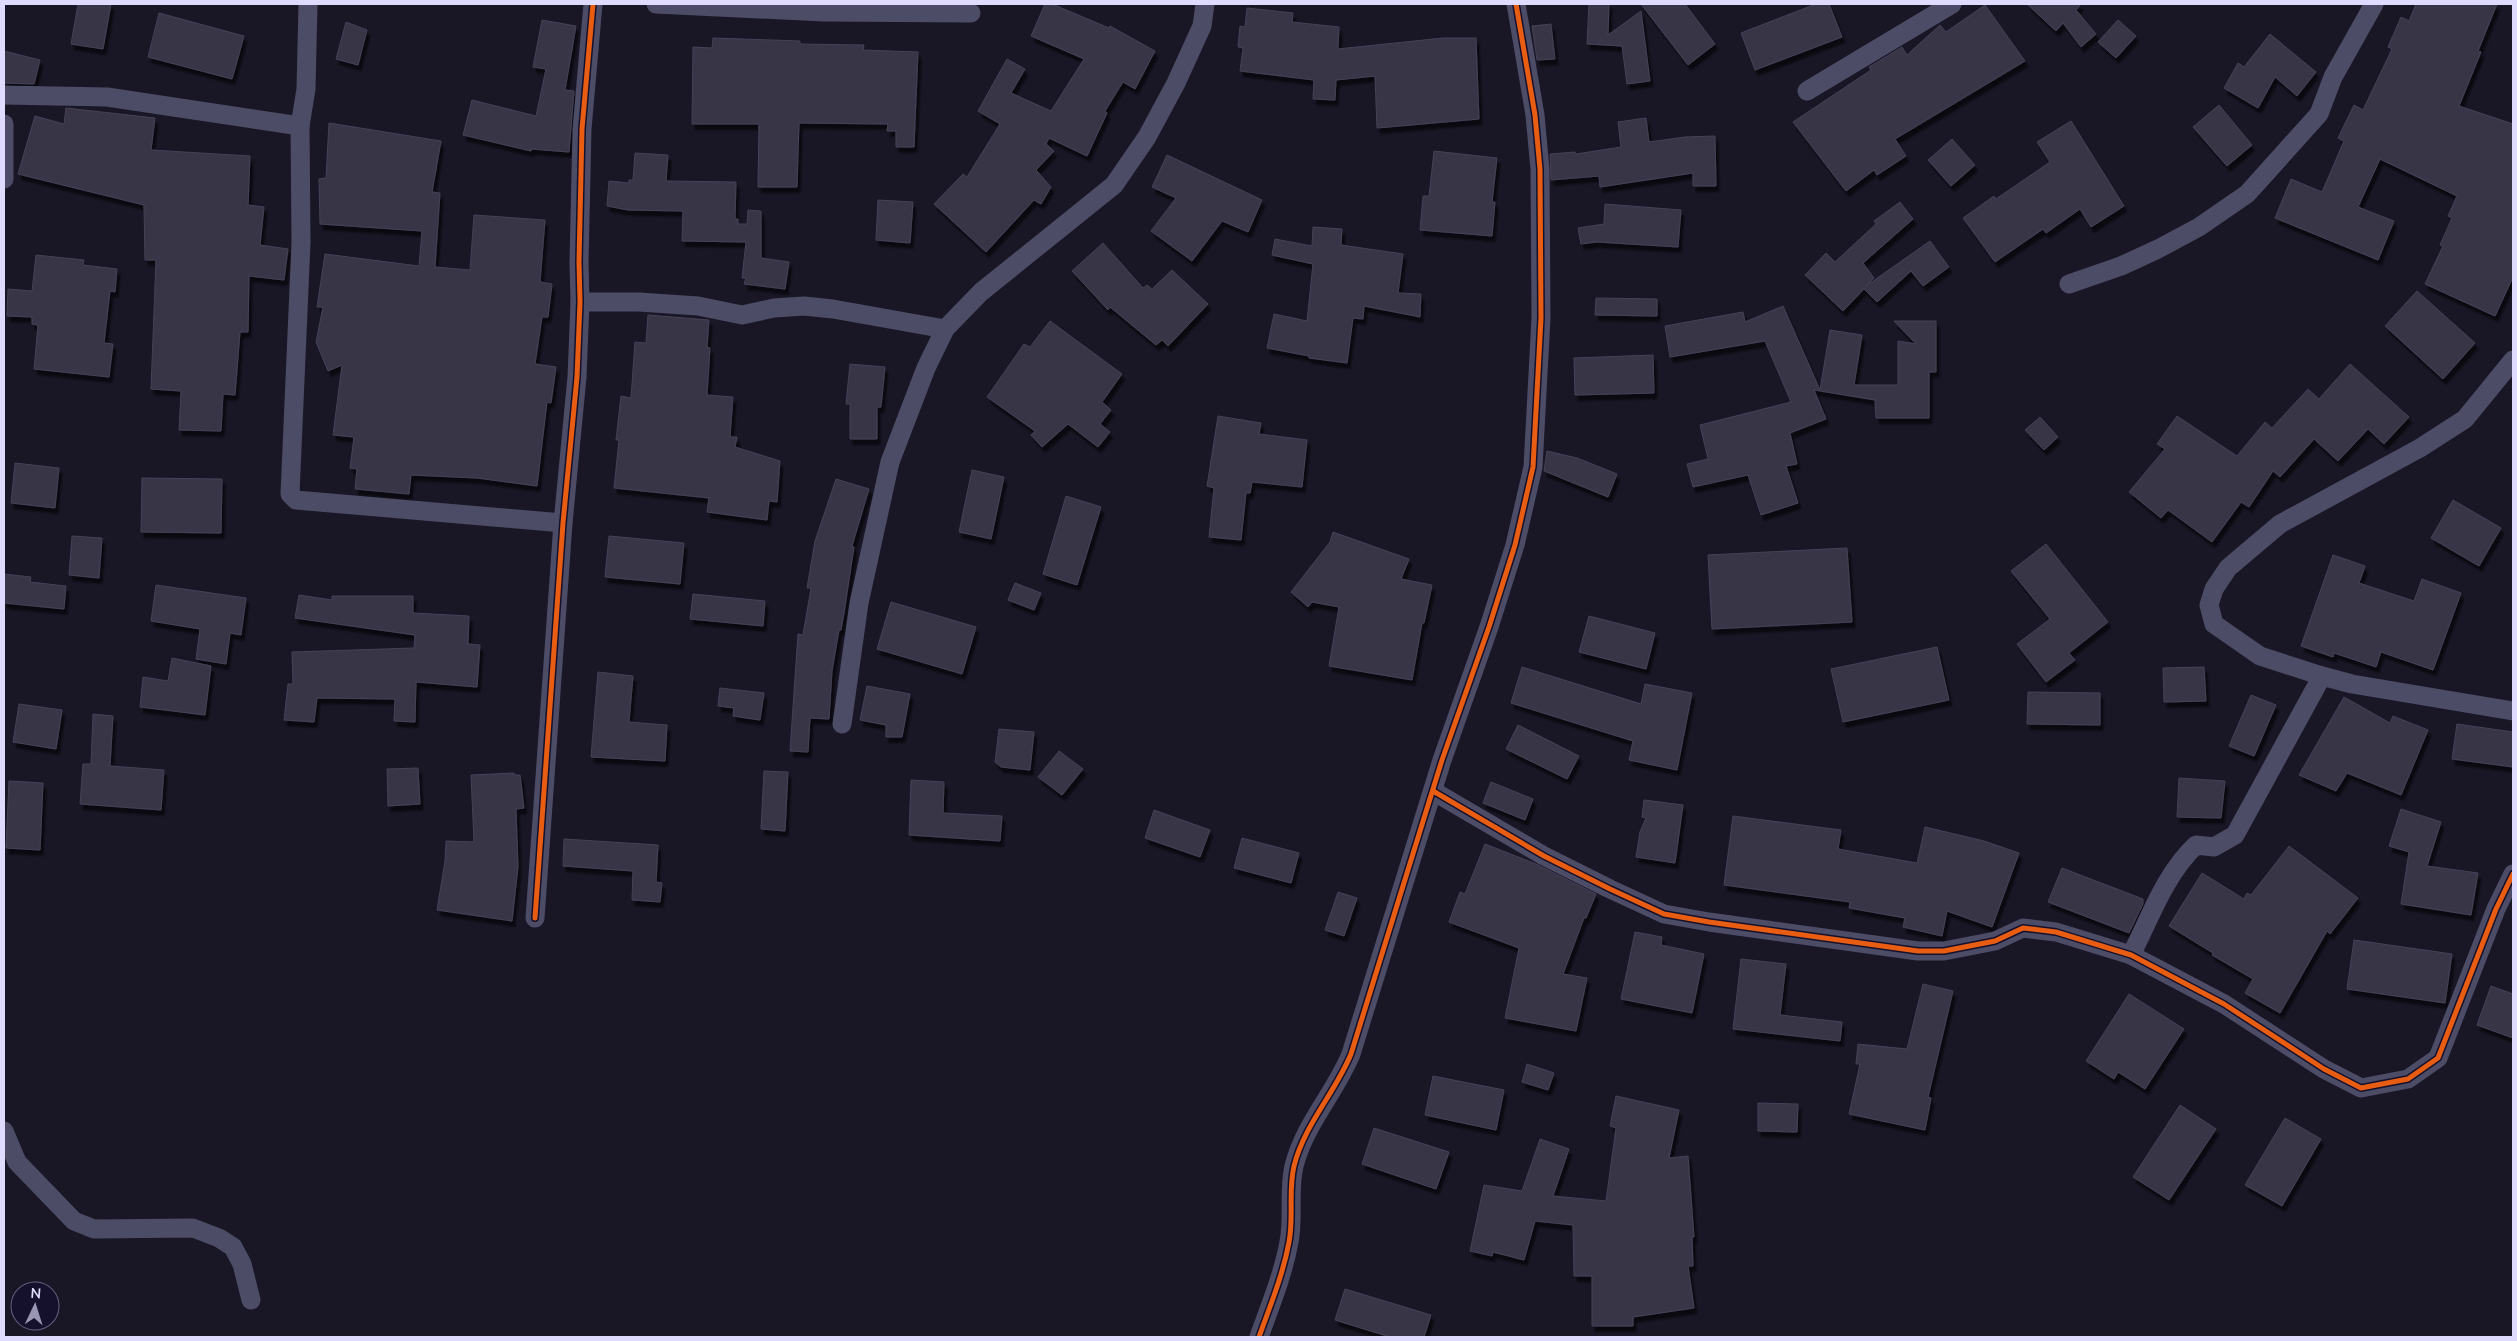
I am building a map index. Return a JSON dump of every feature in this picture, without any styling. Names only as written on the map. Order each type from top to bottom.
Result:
[{"type":"street","points":[[308,4],[306,89],[300,126],[302,243],[290,494],[296,500],[563,523]]},
{"type":"street","points":[[535,918],[563,523],[577,376],[580,302],[582,129],[593,4]]},
{"type":"street","points":[[656,4],[824,12],[971,13]]},
{"type":"street","points":[[842,724],[859,603],[890,462],[926,368],[945,329],[981,292],[1114,184],[1147,137],[1176,82],[1202,26],[1205,4]]},
{"type":"street","points":[[1260,1337],[1275,1296],[1289,1243],[1294,1167],[1324,1103],[1336,1088],[1350,1054],[1433,791],[1515,545],[1533,467],[1541,318],[1540,169],[1535,114],[1516,4]]},
{"type":"street","points":[[1806,91],[1952,4]]},
{"type":"street","points":[[2069,284],[2121,266],[2158,249],[2199,227],[2247,194],[2319,114],[2333,76],[2374,4]]},
{"type":"street","points":[[4,95],[107,97],[300,126]]},
{"type":"street","points":[[4,124],[4,179]]},
{"type":"street","points":[[580,302],[639,302],[698,306],[742,315],[774,308],[804,306],[945,329]]},
{"type":"street","points":[[2513,360],[2465,419],[2420,448],[2280,524],[2228,568],[2214,589],[2209,605],[2214,624],[2260,656],[2352,684],[2513,710]]},
{"type":"street","points":[[2131,955],[2167,882],[2185,855],[2196,845],[2214,847],[2235,835],[2322,676]]},
{"type":"street","points":[[1433,791],[1544,856],[1664,914],[1918,951],[1944,951],[1995,940],[2023,928],[2056,932],[2131,955],[2224,1004],[2324,1068],[2361,1088],[2408,1079],[2438,1058],[2496,909],[2513,874]]},
{"type":"street","points":[[4,1131],[17,1162],[74,1221],[94,1228],[193,1228],[219,1238],[233,1247],[242,1264],[251,1300]]},
{"type":"building","points":[[78,4],[111,4],[103,49],[71,44]]},
{"type":"building","points":[[1045,4],[1052,4],[1109,28],[1110,26],[1155,51],[1135,89],[1123,82],[1105,111],[1107,113],[1087,156],[1049,138],[1046,144],[1054,151],[1036,170],[1051,187],[1041,204],[1034,200],[986,252],[934,204],[963,174],[967,177],[1000,124],[978,111],[1007,59],[1025,69],[1011,93],[1051,111],[1084,59],[1031,36]]},
{"type":"building","points":[[1589,4],[1609,4],[1608,35],[1641,11],[1650,81],[1627,84],[1622,46],[1587,44]]},
{"type":"building","points":[[1641,4],[1685,4],[1715,44],[1688,65]]},
{"type":"building","points":[[1816,4],[1829,4],[1842,37],[1755,70],[1741,33]]},
{"type":"building","points":[[2027,4],[2081,4],[2076,10],[2096,34],[2081,47],[2063,23],[2056,31]]},
{"type":"building","points":[[2416,4],[2497,4],[2478,51],[2481,52],[2459,106],[2513,124],[2513,277],[2495,316],[2425,284],[2443,246],[2440,245],[2452,218],[2448,216],[2457,196],[2380,159],[2358,207],[2394,221],[2378,260],[2275,218],[2291,179],[2322,192],[2344,141],[2338,138],[2354,105],[2363,110],[2392,49],[2388,47],[2401,17],[2409,21]]},
{"type":"building","points":[[1985,5],[2025,61],[1895,139],[1906,156],[1877,175],[1874,170],[1846,191],[1793,122],[1871,70],[1869,67],[1902,47],[1907,55],[1940,25],[1946,32]]},
{"type":"building","points":[[1247,8],[1293,13],[1292,22],[1339,27],[1338,49],[1443,38],[1476,38],[1479,119],[1377,128],[1375,76],[1336,80],[1335,100],[1313,99],[1314,80],[1240,71],[1243,48],[1238,47],[1240,26],[1245,27]]},
{"type":"building","points":[[159,13],[244,36],[232,79],[148,57]]},
{"type":"building","points":[[542,20],[576,26],[565,90],[574,91],[569,152],[531,149],[531,151],[463,135],[472,100],[536,116],[546,69],[533,67]]},
{"type":"building","points":[[2118,20],[2136,36],[2116,58],[2098,42]]},
{"type":"building","points":[[346,22],[367,30],[358,65],[336,59]]},
{"type":"building","points":[[1551,24],[1555,59],[1537,60],[1532,26]]},
{"type":"building","points":[[2270,34],[2316,72],[2297,96],[2275,77],[2258,108],[2224,88],[2238,63],[2244,67]]},
{"type":"building","points":[[713,38],[800,41],[800,44],[864,45],[863,50],[918,52],[914,147],[896,147],[896,131],[887,131],[888,124],[799,123],[797,187],[758,187],[759,124],[692,124],[693,47],[712,48]]},
{"type":"building","points":[[4,51],[40,60],[34,84],[4,83]]},
{"type":"building","points":[[2219,105],[2252,145],[2227,166],[2193,127]]},
{"type":"building","points":[[66,108],[155,118],[151,150],[250,156],[248,205],[264,207],[260,245],[288,249],[284,280],[249,276],[248,332],[240,332],[235,395],[223,394],[221,431],[179,430],[181,391],[151,389],[156,260],[145,260],[144,205],[18,174],[35,116],[64,124]]},
{"type":"building","points":[[1646,118],[1649,142],[1685,137],[1715,136],[1716,186],[1693,186],[1693,173],[1600,187],[1599,176],[1551,180],[1550,154],[1575,152],[1576,154],[1621,147],[1618,122]]},
{"type":"building","points":[[2071,121],[2124,206],[2091,227],[2080,209],[2046,233],[2043,229],[1995,262],[1963,218],[1994,196],[1996,199],[2050,162],[2037,142]]},
{"type":"building","points":[[329,123],[441,141],[432,192],[440,193],[435,267],[470,270],[474,215],[545,220],[540,282],[552,284],[548,317],[542,317],[535,364],[556,367],[551,403],[547,402],[537,486],[477,478],[411,475],[409,494],[355,489],[357,469],[350,468],[354,437],[333,435],[342,365],[328,371],[316,342],[323,307],[317,307],[325,254],[419,266],[422,231],[320,224],[319,179],[326,178]]},
{"type":"building","points":[[1952,139],[1975,165],[1951,186],[1928,160]]},
{"type":"building","points":[[1434,151],[1497,158],[1492,202],[1495,202],[1492,236],[1420,230],[1423,196],[1429,196]]},
{"type":"building","points":[[635,153],[668,155],[666,181],[736,182],[735,219],[738,219],[738,224],[747,224],[748,210],[761,211],[761,258],[789,262],[785,289],[744,284],[746,278],[742,278],[746,242],[682,241],[683,211],[628,210],[607,206],[609,181],[629,183],[629,180],[633,180]]},
{"type":"building","points":[[1167,155],[1262,200],[1248,232],[1222,221],[1192,261],[1151,231],[1176,198],[1152,187]]},
{"type":"building","points":[[878,200],[913,202],[910,243],[876,240]]},
{"type":"building","points":[[1900,202],[1913,219],[1863,263],[1874,278],[1866,286],[1930,241],[1949,267],[1923,286],[1911,271],[1877,302],[1864,289],[1843,311],[1805,275],[1826,253],[1835,262],[1876,224],[1874,221]]},
{"type":"building","points":[[1605,204],[1681,210],[1678,247],[1597,242],[1581,244],[1578,228],[1604,224]]},
{"type":"building","points":[[1313,227],[1342,229],[1341,245],[1403,254],[1398,293],[1421,294],[1420,317],[1364,306],[1363,319],[1353,318],[1347,363],[1309,358],[1309,356],[1267,348],[1274,314],[1307,321],[1313,264],[1272,255],[1275,239],[1312,246]]},
{"type":"building","points":[[1103,243],[1143,288],[1147,285],[1152,289],[1172,270],[1208,304],[1168,346],[1162,340],[1156,345],[1110,307],[1108,310],[1072,271]]},
{"type":"building","points":[[36,255],[84,260],[83,265],[117,269],[115,292],[110,291],[104,343],[113,344],[109,377],[34,369],[38,325],[32,324],[32,317],[7,316],[8,289],[32,291]]},
{"type":"building","points":[[2417,291],[2475,343],[2443,379],[2385,326]]},
{"type":"building","points":[[1596,298],[1657,299],[1657,316],[1595,315]]},
{"type":"building","points":[[1783,306],[1820,390],[1830,330],[1862,335],[1854,385],[1898,385],[1898,341],[1916,344],[1894,321],[1936,321],[1936,372],[1929,372],[1929,418],[1876,418],[1875,400],[1814,390],[1826,419],[1790,433],[1797,464],[1786,466],[1798,503],[1761,515],[1748,475],[1693,487],[1687,464],[1708,459],[1700,425],[1791,402],[1765,341],[1670,357],[1665,326],[1743,312],[1745,322]]},
{"type":"building","points":[[648,315],[709,320],[707,347],[710,348],[707,395],[733,397],[730,437],[737,437],[735,447],[780,461],[777,502],[769,501],[767,520],[707,512],[709,498],[614,488],[619,440],[616,440],[621,396],[631,398],[635,342],[646,343]]},
{"type":"building","points":[[1050,321],[1122,374],[1102,402],[1111,410],[1100,424],[1110,432],[1098,447],[1068,424],[1042,447],[1031,435],[1035,431],[987,397],[1024,344],[1030,347]]},
{"type":"building","points":[[1653,355],[1654,393],[1575,395],[1574,358]]},
{"type":"building","points":[[850,364],[885,367],[881,407],[877,407],[877,439],[850,439],[850,404],[846,404]]},
{"type":"building","points":[[2350,364],[2409,417],[2384,444],[2368,429],[2338,461],[2314,439],[2280,477],[2273,471],[2249,507],[2241,502],[2212,542],[2168,510],[2161,518],[2129,492],[2165,449],[2157,444],[2177,416],[2237,456],[2265,422],[2272,428],[2308,389],[2319,399]]},
{"type":"building","points":[[1218,416],[1261,423],[1259,434],[1307,440],[1302,487],[1252,482],[1250,493],[1246,493],[1241,540],[1209,537],[1214,488],[1207,486]]},
{"type":"building","points":[[2040,417],[2058,437],[2044,450],[2025,430]]},
{"type":"building","points":[[1547,451],[1577,458],[1617,474],[1608,497],[1544,471]]},
{"type":"building","points":[[15,463],[59,468],[55,508],[11,503]]},
{"type":"building","points":[[972,470],[1004,477],[991,539],[959,532]]},
{"type":"building","points":[[142,478],[222,479],[221,533],[141,532]]},
{"type":"building","points":[[836,479],[869,489],[852,546],[854,547],[844,613],[832,671],[829,719],[810,718],[808,752],[790,751],[798,634],[803,635],[811,588],[807,588],[815,541]]},
{"type":"building","points":[[1066,496],[1101,507],[1077,585],[1043,574]]},
{"type":"building","points":[[2453,500],[2501,528],[2479,566],[2431,538]]},
{"type":"building","points":[[1333,532],[1409,559],[1401,579],[1432,585],[1424,623],[1422,623],[1412,680],[1329,666],[1339,607],[1312,602],[1308,607],[1291,592],[1330,542]]},
{"type":"building","points":[[72,536],[102,538],[99,578],[69,575]]},
{"type":"building","points":[[609,536],[684,543],[680,584],[605,577]]},
{"type":"building","points":[[2046,544],[2108,622],[2069,653],[2075,660],[2046,682],[2017,644],[2050,619],[2011,571]]},
{"type":"building","points":[[1847,548],[1852,622],[1712,629],[1708,555]]},
{"type":"building","points":[[2333,555],[2365,566],[2359,583],[2414,601],[2422,579],[2461,593],[2433,670],[2381,652],[2376,667],[2334,653],[2333,657],[2301,646]]},
{"type":"building","points":[[4,574],[31,577],[30,582],[66,586],[64,609],[4,603]]},
{"type":"building","points":[[1015,583],[1041,593],[1034,610],[1008,600]]},
{"type":"building","points":[[156,585],[246,598],[241,635],[230,633],[226,664],[196,659],[200,629],[151,621]]},
{"type":"building","points":[[693,594],[765,601],[763,626],[690,619]]},
{"type":"building","points":[[299,595],[332,600],[332,596],[413,596],[413,613],[469,616],[468,644],[480,645],[477,687],[416,682],[415,722],[394,721],[395,699],[317,698],[314,722],[284,720],[288,684],[293,684],[292,652],[414,648],[415,635],[295,618]]},
{"type":"building","points":[[891,602],[976,627],[962,674],[877,649]]},
{"type":"building","points":[[1589,616],[1655,633],[1646,669],[1579,652]]},
{"type":"building","points":[[1937,647],[1949,700],[1843,722],[1831,669]]},
{"type":"building","points":[[172,658],[211,666],[205,715],[140,707],[143,677],[168,681]]},
{"type":"building","points":[[1522,667],[1641,704],[1645,684],[1692,693],[1677,770],[1629,760],[1633,741],[1511,703]]},
{"type":"building","points":[[2204,667],[2206,701],[2164,702],[2163,668]]},
{"type":"building","points":[[598,672],[633,676],[629,722],[667,725],[665,761],[591,757]]},
{"type":"building","points":[[867,686],[910,694],[902,737],[886,737],[886,725],[860,720]]},
{"type":"building","points":[[720,688],[764,693],[760,720],[733,716],[734,708],[718,706]]},
{"type":"building","points":[[2028,692],[2100,693],[2100,725],[2027,724]]},
{"type":"building","points":[[2251,695],[2276,705],[2254,756],[2229,746]]},
{"type":"building","points":[[2344,697],[2390,723],[2393,716],[2428,730],[2401,795],[2347,773],[2336,791],[2299,775]]},
{"type":"building","points":[[19,704],[62,710],[56,749],[13,742]]},
{"type":"building","points":[[93,714],[113,716],[110,766],[164,770],[161,810],[80,804],[83,764],[91,764]]},
{"type":"building","points":[[2457,724],[2513,732],[2513,767],[2452,759]]},
{"type":"building","points":[[1518,725],[1579,756],[1567,779],[1506,749]]},
{"type":"building","points":[[999,729],[1034,732],[1030,770],[1001,767],[995,762]]},
{"type":"building","points":[[1059,751],[1083,769],[1062,795],[1038,777]]},
{"type":"building","points":[[418,768],[420,804],[388,806],[387,769]]},
{"type":"building","points":[[764,771],[788,772],[785,831],[761,829]]},
{"type":"building","points":[[514,773],[515,775],[520,775],[524,808],[516,809],[518,867],[512,921],[437,910],[445,861],[446,841],[474,842],[471,775]]},
{"type":"building","points":[[2179,778],[2225,781],[2221,818],[2177,817]]},
{"type":"building","points":[[911,780],[944,782],[943,813],[1002,816],[1000,841],[909,835]]},
{"type":"building","points":[[9,781],[43,783],[40,850],[6,848]]},
{"type":"building","points":[[1491,782],[1533,799],[1525,820],[1483,803]]},
{"type":"building","points":[[1644,800],[1683,805],[1675,863],[1636,857],[1640,832],[1646,818],[1642,817]]},
{"type":"building","points":[[2401,809],[2441,822],[2427,866],[2478,873],[2471,915],[2401,904],[2409,852],[2389,846]]},
{"type":"building","points":[[1154,810],[1210,830],[1200,857],[1145,838]]},
{"type":"building","points":[[1733,816],[1841,830],[1838,849],[1917,863],[1925,827],[1984,841],[2019,853],[1992,927],[1947,911],[1942,936],[1903,927],[1905,918],[1849,908],[1850,902],[1724,885]]},
{"type":"building","points":[[1242,838],[1299,853],[1291,883],[1234,868]]},
{"type":"building","points":[[564,839],[658,845],[656,882],[662,883],[660,902],[632,900],[633,871],[563,866]]},
{"type":"building","points":[[1485,844],[1536,864],[1596,894],[1586,918],[1584,918],[1563,974],[1587,978],[1576,1031],[1505,1018],[1519,948],[1449,922],[1460,892],[1465,894]]},
{"type":"building","points":[[2289,846],[2358,898],[2330,934],[2327,931],[2280,1013],[2245,993],[2253,979],[2212,955],[2213,953],[2169,926],[2202,873],[2244,899],[2247,893],[2251,895]]},
{"type":"building","points":[[2062,868],[2143,899],[2143,904],[2129,933],[2048,902]]},
{"type":"building","points":[[1338,892],[1357,898],[1344,936],[1325,930]]},
{"type":"building","points":[[1635,932],[1662,937],[1661,945],[1704,954],[1692,1013],[1621,999]]},
{"type":"building","points":[[2354,940],[2452,954],[2445,1003],[2347,989]]},
{"type":"building","points":[[1741,959],[1786,964],[1780,1015],[1842,1022],[1840,1041],[1733,1029]]},
{"type":"building","points":[[1923,984],[1953,991],[1928,1097],[1931,1098],[1925,1130],[1849,1114],[1860,1064],[1856,1064],[1858,1044],[1907,1049]]},
{"type":"building","points":[[2491,986],[2513,994],[2513,1038],[2477,1025]]},
{"type":"building","points":[[2129,994],[2184,1029],[2145,1089],[2118,1072],[2114,1079],[2086,1061]]},
{"type":"building","points":[[1527,1064],[1554,1073],[1548,1090],[1522,1082]]},
{"type":"building","points":[[1433,1076],[1504,1090],[1496,1130],[1425,1115]]},
{"type":"building","points":[[1616,1096],[1679,1110],[1669,1158],[1688,1156],[1694,1237],[1692,1237],[1693,1266],[1688,1266],[1694,1308],[1633,1317],[1633,1326],[1592,1326],[1592,1276],[1574,1276],[1573,1225],[1535,1221],[1524,1260],[1493,1252],[1492,1256],[1470,1251],[1484,1185],[1522,1191],[1540,1139],[1569,1149],[1553,1196],[1606,1201],[1616,1128],[1610,1126]]},
{"type":"building","points":[[1758,1103],[1798,1104],[1797,1132],[1758,1131]]},
{"type":"building","points":[[2180,1105],[2216,1129],[2169,1200],[2133,1177]]},
{"type":"building","points":[[2285,1118],[2321,1139],[2282,1206],[2245,1185]]},
{"type":"building","points":[[1374,1128],[1449,1152],[1436,1189],[1362,1164]]},
{"type":"building","points":[[1345,1289],[1431,1315],[1424,1337],[1390,1337],[1335,1320]]},
{"type":"cycle path","points":[[535,918],[563,523],[577,377],[582,129],[593,4]]},
{"type":"cycle path","points":[[1259,1337],[1276,1290],[1286,1254],[1291,1223],[1291,1185],[1294,1166],[1312,1123],[1337,1082],[1351,1054],[1442,760],[1489,627],[1515,545],[1533,467],[1541,318],[1540,169],[1535,115],[1516,4]]},
{"type":"cycle path","points":[[1433,791],[1544,856],[1664,914],[1918,951],[1944,951],[1995,941],[2023,928],[2056,932],[2131,955],[2224,1004],[2324,1069],[2361,1088],[2408,1079],[2438,1058],[2496,909],[2513,874]]}]
